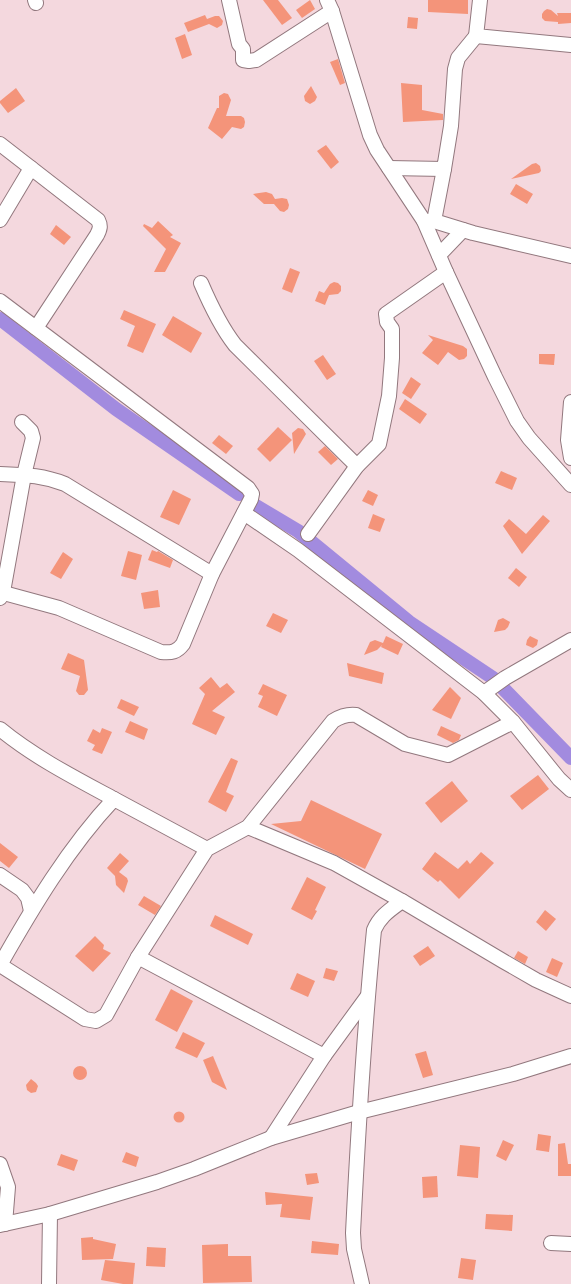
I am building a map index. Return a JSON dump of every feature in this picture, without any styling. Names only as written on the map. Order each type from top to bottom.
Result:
[{"type":"street","points":[[229,0],[239,44],[243,49],[243,60],[249,61],[256,60],[330,6],[370,135],[377,150],[388,168],[429,221],[446,272],[506,402],[517,421],[528,438],[571,485]]},
{"type":"street","points":[[429,221],[444,169],[451,126],[458,58],[476,36],[480,0]]},
{"type":"street","points":[[476,36],[571,45]]},
{"type":"street","points":[[0,144],[98,220],[100,224],[100,229],[97,235],[36,328]]},
{"type":"street","points":[[0,220],[31,168]]},
{"type":"street","points":[[388,168],[444,169]]},
{"type":"street","points":[[429,221],[571,256]]},
{"type":"street","points":[[439,254],[463,230]]},
{"type":"street","points":[[308,534],[357,466],[380,444],[389,396],[392,358],[392,329],[386,314],[446,272]]},
{"type":"street","points":[[201,283],[208,300],[235,345],[357,466]]},
{"type":"street","points":[[0,301],[248,488],[252,494],[251,499],[212,574],[183,644],[178,650],[172,653],[162,652],[59,608],[1,594],[24,475],[33,438],[31,431],[22,422]]},
{"type":"street","points":[[571,402],[568,440],[571,458]]},
{"type":"street","points":[[0,474],[49,478],[65,484],[212,574]]},
{"type":"street","points":[[244,513],[298,550],[484,693],[513,722],[560,779],[571,790]]},
{"type":"street","points":[[484,693],[505,678],[571,640]]},
{"type":"street","points":[[114,799],[85,832],[30,911],[0,965],[85,1019],[96,1021],[106,1015],[138,956],[207,849],[248,827],[333,721],[340,716],[348,714],[356,715],[405,744],[448,755],[513,722]]},
{"type":"street","points":[[0,729],[22,745],[75,778],[207,849]]},
{"type":"street","points":[[248,827],[334,863],[536,980],[571,996]]},
{"type":"street","points":[[0,875],[22,890],[28,898],[30,911]]},
{"type":"street","points":[[362,1284],[354,1249],[353,1233],[367,997],[374,930],[377,922],[383,915],[402,901]]},
{"type":"street","points":[[138,956],[324,1056]]},
{"type":"street","points":[[271,1138],[324,1056],[367,997]]},
{"type":"street","points":[[0,1164],[4,1184],[2,1224],[50,1214],[157,1182],[271,1138],[359,1112],[514,1074],[571,1056]]},
{"type":"street","points":[[50,1214],[50,1284]]},
{"type":"street","points":[[551,1243],[571,1244]]},
{"type":"building","points":[[263,0],[278,0],[292,18],[282,25]]},
{"type":"building","points":[[310,0],[315,9],[302,18],[296,10]]},
{"type":"building","points":[[428,0],[468,0],[468,14],[428,12]]},
{"type":"building","points":[[547,9],[551,10],[558,16],[557,13],[571,13],[571,23],[558,24],[558,22],[545,21],[542,18],[542,14]]},
{"type":"building","points":[[205,15],[207,19],[219,16],[223,21],[222,25],[217,28],[209,24],[188,32],[184,23]]},
{"type":"building","points":[[408,17],[418,18],[417,29],[407,28]]},
{"type":"building","points":[[185,34],[192,55],[182,59],[175,38]]},
{"type":"building","points":[[338,59],[345,83],[340,85],[330,62]]},
{"type":"building","points":[[401,83],[422,85],[422,110],[443,114],[443,120],[403,122]]},
{"type":"building","points":[[311,86],[317,97],[315,101],[310,104],[305,101],[304,96]]},
{"type":"building","points":[[16,88],[25,101],[8,113],[0,101]]},
{"type":"building","points":[[224,93],[228,94],[231,100],[226,116],[241,116],[244,118],[245,122],[244,127],[241,129],[232,127],[222,139],[208,128],[217,108],[219,108],[219,96]]},
{"type":"building","points":[[326,145],[339,162],[331,169],[317,151]]},
{"type":"building","points":[[536,163],[540,166],[541,171],[539,173],[511,179],[532,164]]},
{"type":"building","points":[[516,184],[533,194],[527,204],[510,194]]},
{"type":"building","points":[[266,192],[272,194],[275,199],[287,199],[289,205],[288,209],[284,212],[280,211],[274,204],[264,204],[253,194]]},
{"type":"building","points":[[158,221],[173,235],[170,237],[181,243],[165,272],[154,272],[166,249],[143,226],[144,224],[152,228]]},
{"type":"building","points":[[56,225],[71,237],[64,245],[50,234]]},
{"type":"building","points":[[290,268],[300,272],[292,293],[282,289]]},
{"type":"building","points":[[334,282],[341,286],[341,291],[338,294],[329,295],[325,305],[315,301],[319,291],[324,293],[330,284]]},
{"type":"building","points":[[124,310],[156,324],[143,353],[127,346],[135,326],[120,319]]},
{"type":"building","points":[[173,316],[202,333],[191,353],[162,335]]},
{"type":"building","points":[[428,335],[463,346],[467,349],[467,356],[464,359],[459,360],[448,352],[438,365],[422,353],[433,340]]},
{"type":"building","points":[[539,354],[555,354],[554,365],[539,364]]},
{"type":"building","points":[[323,355],[336,374],[327,380],[314,361]]},
{"type":"building","points":[[411,377],[421,384],[411,399],[402,393]]},
{"type":"building","points":[[405,399],[427,414],[420,424],[399,409]]},
{"type":"building","points":[[278,427],[292,440],[270,462],[257,449]]},
{"type":"building","points":[[298,428],[303,429],[306,434],[294,454],[292,433]]},
{"type":"building","points":[[219,435],[233,446],[226,454],[212,443]]},
{"type":"building","points":[[325,446],[338,459],[331,465],[318,452]]},
{"type":"building","points":[[501,471],[517,478],[512,490],[495,483]]},
{"type":"building","points":[[173,490],[191,499],[179,525],[160,517]]},
{"type":"building","points":[[368,490],[378,495],[373,506],[362,501]]},
{"type":"building","points":[[373,514],[385,519],[380,532],[368,528]]},
{"type":"building","points":[[543,515],[550,521],[522,554],[503,526],[509,519],[526,534]]},
{"type":"building","points":[[152,550],[158,551],[173,560],[170,568],[148,560]]},
{"type":"building","points":[[128,551],[142,555],[136,580],[121,576]]},
{"type":"building","points":[[63,552],[73,559],[61,579],[50,573]]},
{"type":"building","points":[[516,568],[527,577],[519,587],[508,578]]},
{"type":"building","points":[[158,590],[160,607],[144,609],[141,593]]},
{"type":"building","points":[[273,613],[288,620],[281,633],[266,626]]},
{"type":"building","points":[[503,618],[510,622],[508,627],[505,630],[494,632],[498,620]]},
{"type":"building","points":[[386,636],[403,644],[398,655],[381,647],[382,645],[377,650],[364,655],[370,642],[375,640],[383,643]]},
{"type":"building","points":[[530,636],[538,640],[537,645],[533,648],[526,645]]},
{"type":"building","points":[[68,653],[84,660],[88,690],[84,695],[79,695],[76,691],[80,676],[61,669]]},
{"type":"building","points":[[347,663],[384,673],[382,684],[349,676]]},
{"type":"building","points":[[211,677],[220,688],[227,683],[235,692],[212,711],[225,717],[216,735],[192,724],[205,694],[199,688]]},
{"type":"building","points":[[263,684],[287,695],[277,716],[258,707],[263,696],[258,694]]},
{"type":"building","points":[[450,687],[461,698],[451,719],[432,710]]},
{"type":"building","points":[[121,699],[139,707],[134,716],[117,708]]},
{"type":"building","points":[[130,721],[148,729],[144,740],[125,732]]},
{"type":"building","points":[[441,726],[461,735],[459,740],[453,743],[437,735]]},
{"type":"building","points":[[102,728],[112,732],[102,754],[92,750],[95,745],[87,741],[93,729],[100,733]]},
{"type":"building","points":[[231,758],[238,761],[226,792],[234,796],[226,812],[208,802]]},
{"type":"building","points":[[538,775],[549,789],[522,810],[510,796]]},
{"type":"building","points":[[452,781],[468,801],[441,823],[425,803]]},
{"type":"building","points":[[311,800],[382,834],[365,869],[271,824],[301,821]]},
{"type":"building","points":[[0,843],[18,857],[9,868],[0,861]]},
{"type":"building","points":[[435,852],[458,869],[467,860],[470,864],[481,852],[494,863],[459,899],[440,880],[438,882],[422,869]]},
{"type":"building","points":[[120,853],[129,861],[119,872],[127,878],[128,881],[124,893],[116,885],[115,876],[107,868]]},
{"type":"building","points":[[307,877],[326,887],[312,920],[291,909]]},
{"type":"building","points":[[144,896],[161,906],[155,915],[138,905]]},
{"type":"building","points":[[545,910],[556,919],[546,931],[536,922]]},
{"type":"building","points":[[215,915],[253,934],[248,945],[210,926]]},
{"type":"building","points":[[95,936],[104,945],[103,949],[111,953],[93,972],[75,956]]},
{"type":"building","points":[[428,946],[435,956],[420,966],[413,956]]},
{"type":"building","points":[[518,951],[528,957],[525,964],[514,958]]},
{"type":"building","points":[[552,958],[563,963],[557,977],[546,972]]},
{"type":"building","points":[[326,968],[338,971],[334,981],[323,978]]},
{"type":"building","points":[[297,973],[315,981],[308,997],[290,989]]},
{"type":"building","points":[[171,989],[193,1001],[177,1032],[155,1020]]},
{"type":"building","points":[[183,1032],[205,1043],[197,1058],[175,1048]]},
{"type":"building","points":[[426,1051],[433,1075],[423,1078],[415,1054]]},
{"type":"building","points":[[213,1056],[227,1090],[212,1082],[203,1060]]},
{"type":"building","points":[[80,1066],[85,1068],[87,1073],[85,1078],[80,1080],[75,1078],[73,1073],[75,1068]]},
{"type":"building","points":[[31,1079],[38,1086],[36,1092],[31,1093],[27,1090],[26,1085]]},
{"type":"building","points":[[179,1111],[183,1113],[185,1117],[183,1121],[179,1123],[175,1121],[173,1117],[175,1113]]},
{"type":"building","points":[[538,1134],[551,1136],[549,1152],[536,1150]]},
{"type":"building","points":[[503,1140],[514,1145],[506,1161],[496,1156]]},
{"type":"building","points":[[565,1143],[568,1164],[571,1164],[571,1176],[558,1176],[558,1144]]},
{"type":"building","points":[[460,1145],[480,1147],[478,1178],[457,1176]]},
{"type":"building","points":[[126,1152],[139,1157],[136,1167],[122,1162]]},
{"type":"building","points":[[61,1154],[78,1160],[74,1171],[57,1165]]},
{"type":"building","points":[[317,1173],[319,1183],[307,1185],[305,1174]]},
{"type":"building","points":[[437,1176],[438,1197],[423,1198],[422,1177]]},
{"type":"building","points":[[265,1192],[313,1197],[310,1220],[280,1217],[282,1204],[266,1205]]},
{"type":"building","points":[[486,1214],[513,1215],[512,1231],[485,1229]]},
{"type":"building","points":[[93,1237],[93,1239],[116,1244],[113,1259],[82,1260],[81,1238]]},
{"type":"building","points":[[312,1241],[339,1244],[338,1255],[311,1253]]},
{"type":"building","points":[[228,1244],[228,1256],[251,1256],[252,1282],[203,1283],[202,1245]]},
{"type":"building","points":[[147,1247],[166,1248],[165,1267],[146,1266]]},
{"type":"building","points":[[461,1258],[476,1260],[473,1280],[458,1278]]},
{"type":"building","points":[[105,1260],[135,1263],[133,1284],[123,1284],[101,1280]]},
{"type":"waterway","points":[[0,319],[116,409],[239,494]]},
{"type":"waterway","points":[[256,506],[298,531],[409,622],[493,678],[571,758]]}]
